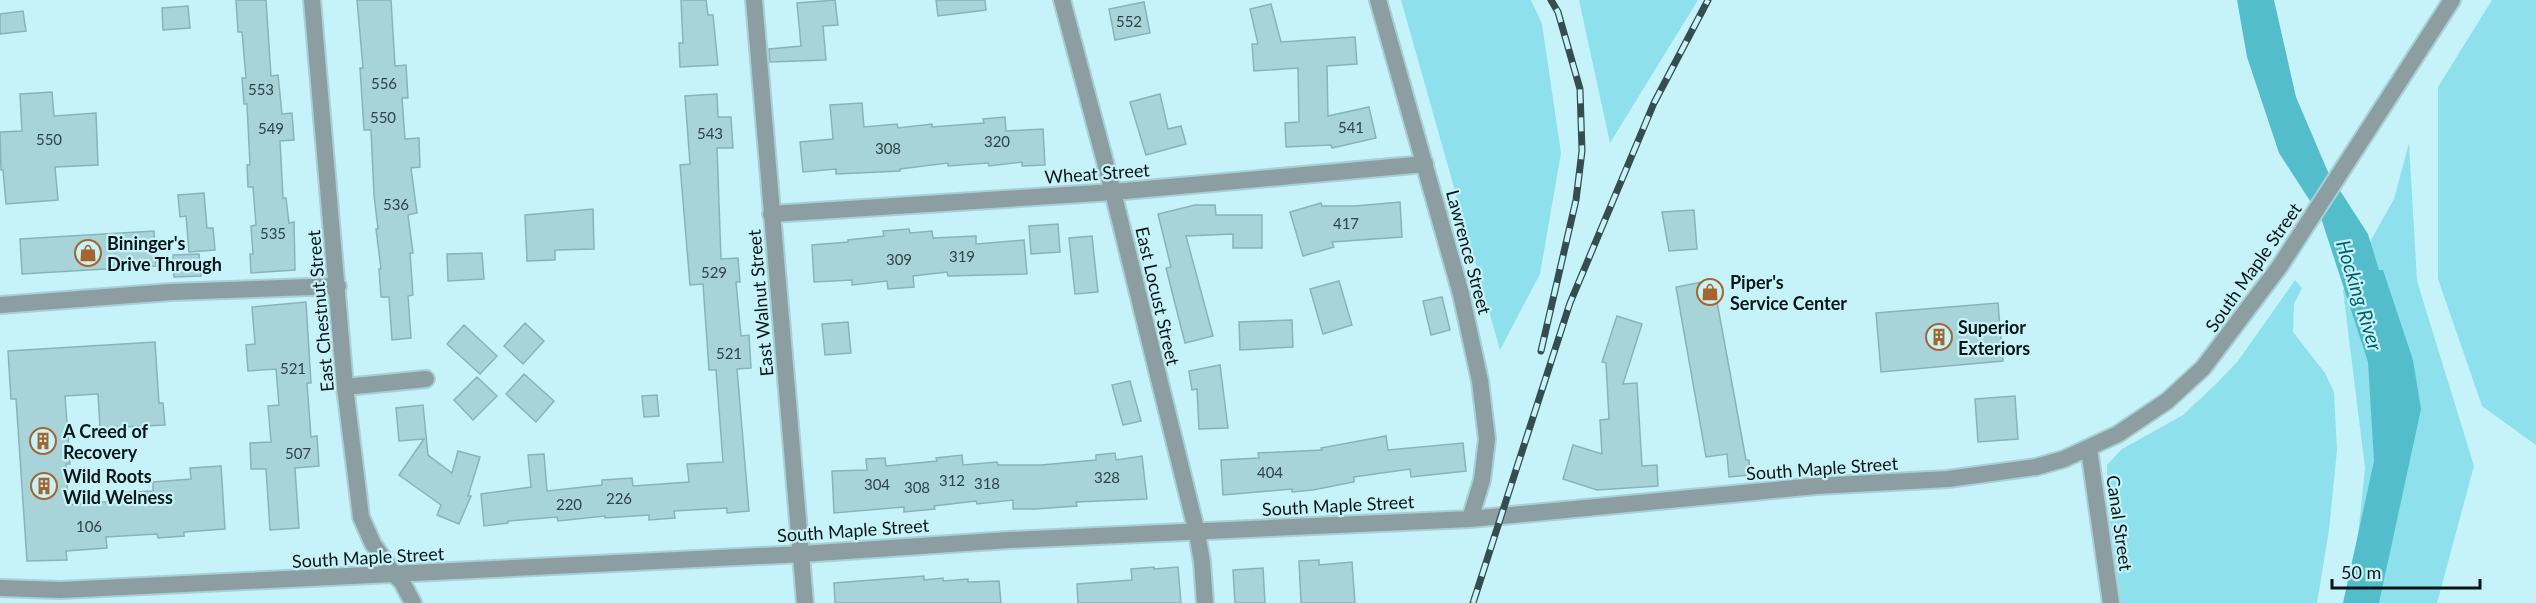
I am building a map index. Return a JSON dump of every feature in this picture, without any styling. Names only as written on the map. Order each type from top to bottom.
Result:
[{"type":"street","name":"East Chestnut Street","points":[[312,0],[345,387],[361,517],[373,544],[402,582],[413,603]]},
{"type":"street","name":"East Walnut Street","points":[[754,0],[805,603]]},
{"type":"street","name":"East Locust Street","points":[[1062,0],[1113,192],[1197,533],[1205,603]]},
{"type":"street","name":"Lawrence Street","points":[[1378,0],[1461,294],[1480,381],[1487,439],[1482,480],[1470,519]]},
{"type":"street","name":"South Maple Street","points":[[0,588],[61,590],[802,554],[1009,540],[1470,519],[1816,486],[1948,480],[2036,467],[2089,449],[2133,426],[2189,382],[2228,338],[2280,266],[2452,0]]},
{"type":"street","name":"Wheat Street","points":[[771,214],[1113,192],[1425,164]]},
{"type":"street","points":[[0,305],[171,292],[338,286]]},
{"type":"street","points":[[345,387],[426,379]]},
{"type":"street","name":"Canal Street","points":[[2089,449],[2111,603]]},
{"type":"shaded area","points":[[1401,0],[1531,0],[1542,24],[1561,153],[1540,274],[1500,350]]},
{"type":"shaded area","points":[[1579,0],[1698,0],[1610,143]]},
{"type":"shaded area","points":[[2492,0],[2536,0],[2536,445],[2482,406],[2438,279],[2438,87]]},
{"type":"shaded area","points":[[2409,143],[2417,281],[2474,466],[2437,603],[2351,603],[2365,468],[2343,290],[2394,199]]},
{"type":"shaded area","points":[[2295,280],[2302,288],[2294,304],[2293,332],[2325,373],[2334,392],[2337,450],[2329,530],[2317,603],[2121,603],[2108,505],[2107,465],[2122,449],[2183,415],[2216,384],[2238,361]]},
{"type":"water","name":"Hocking River","points":[[2237,0],[2274,0],[2296,97],[2328,172],[2368,234],[2379,270],[2383,270],[2413,360],[2421,409],[2379,603],[2343,603],[2374,461],[2368,362],[2321,218],[2279,153],[2247,57]]},
{"type":"building","points":[[236,0],[266,0],[271,76],[278,75],[282,114],[292,113],[294,140],[280,141],[283,198],[286,198],[289,223],[294,222],[295,270],[251,273],[250,254],[253,254],[251,226],[256,225],[253,187],[248,187],[247,165],[250,165],[247,104],[244,104],[242,78],[246,78],[242,32],[238,32]]},
{"type":"building","points":[[357,0],[391,0],[395,66],[406,65],[408,98],[402,98],[405,139],[419,138],[420,167],[411,168],[417,213],[408,215],[413,253],[410,253],[413,295],[408,296],[411,338],[392,340],[389,297],[381,297],[371,130],[364,130],[360,68],[363,68]]},
{"type":"building","points":[[681,0],[706,0],[708,15],[713,15],[718,65],[680,67],[679,43],[683,43]]},
{"type":"building","points":[[835,0],[838,25],[823,26],[826,60],[770,62],[769,49],[801,46],[797,3]]},
{"type":"building","points":[[936,0],[985,0],[986,10],[938,16]]},
{"type":"building","points":[[1144,2],[1150,33],[1115,40],[1109,9]]},
{"type":"building","points":[[1271,4],[1281,42],[1355,37],[1357,64],[1327,66],[1328,116],[1369,107],[1376,138],[1332,148],[1331,145],[1286,147],[1285,123],[1299,122],[1298,68],[1254,71],[1252,44],[1258,44],[1250,9]]},
{"type":"building","points":[[188,6],[190,28],[163,30],[162,8]]},
{"type":"building","points":[[23,11],[26,31],[0,34],[0,14]]},
{"type":"building","points":[[52,92],[54,116],[96,113],[98,165],[55,167],[58,200],[6,204],[3,170],[1,170],[0,132],[22,131],[20,94]]},
{"type":"building","points":[[717,94],[718,117],[731,117],[733,148],[717,148],[721,259],[738,258],[740,282],[736,282],[741,336],[749,335],[751,368],[737,369],[749,511],[727,513],[727,508],[674,511],[675,518],[649,520],[649,515],[605,518],[605,516],[558,521],[557,517],[508,521],[508,523],[484,526],[481,494],[531,487],[528,455],[544,454],[547,491],[602,485],[602,480],[632,478],[633,486],[689,482],[687,464],[723,462],[716,370],[709,370],[703,284],[690,285],[680,165],[690,164],[685,96]]},
{"type":"building","points":[[1160,94],[1168,129],[1181,126],[1186,144],[1146,155],[1130,102]]},
{"type":"building","points":[[862,103],[864,127],[897,124],[898,128],[932,124],[932,127],[984,123],[983,119],[1005,117],[1006,131],[1043,129],[1045,165],[1022,166],[1022,162],[989,166],[988,163],[948,166],[948,163],[900,169],[900,171],[836,174],[836,169],[803,172],[800,142],[833,139],[830,105]]},
{"type":"building","points":[[204,193],[207,228],[213,228],[215,250],[189,252],[186,216],[180,217],[178,195]]},
{"type":"building","points":[[1400,202],[1402,237],[1332,242],[1334,247],[1303,256],[1290,212],[1321,203],[1322,206],[1355,206]]},
{"type":"building","points":[[1195,205],[1215,205],[1216,215],[1262,215],[1262,248],[1233,248],[1233,234],[1186,236],[1213,336],[1185,343],[1166,268],[1171,267],[1158,214]]},
{"type":"building","points":[[593,209],[594,249],[555,250],[555,260],[527,261],[525,215]]},
{"type":"building","points":[[1694,210],[1697,249],[1669,251],[1662,212]]},
{"type":"building","points":[[1058,224],[1060,252],[1031,254],[1029,226]]},
{"type":"building","points":[[909,229],[910,233],[932,231],[933,238],[976,236],[976,244],[1024,240],[1027,274],[948,276],[947,272],[913,276],[914,287],[888,289],[887,281],[852,285],[852,280],[814,282],[812,245],[848,242],[848,240],[884,236],[883,231]]},
{"type":"building","name":"Bininger's Drive Through","points":[[154,231],[156,266],[22,274],[20,239]]},
{"type":"building","points":[[1092,236],[1098,292],[1075,294],[1069,238]]},
{"type":"building","points":[[482,253],[484,279],[448,281],[447,254]]},
{"type":"building","points":[[199,254],[201,276],[174,277],[173,255]]},
{"type":"building","points":[[1713,280],[1746,460],[1749,460],[1750,475],[1729,477],[1727,454],[1706,457],[1676,287]]},
{"type":"building","points":[[1339,281],[1352,325],[1323,334],[1310,289]]},
{"type":"building","points":[[1442,297],[1450,330],[1431,335],[1423,301]]},
{"type":"building","points":[[306,302],[311,383],[307,383],[311,437],[317,436],[319,466],[295,468],[299,528],[270,530],[266,469],[251,469],[250,443],[271,442],[268,406],[279,405],[276,369],[248,371],[246,345],[255,344],[252,307]]},
{"type":"building","name":"Superior Exteriors","points":[[1998,303],[2003,361],[1881,372],[1876,313]]},
{"type":"building","points":[[1617,316],[1642,324],[1623,384],[1637,383],[1642,466],[1657,465],[1658,486],[1597,490],[1563,479],[1573,445],[1602,454],[1600,420],[1609,419],[1606,363],[1602,362]]},
{"type":"building","points":[[1292,320],[1293,347],[1240,350],[1239,322]]},
{"type":"building","points":[[848,322],[851,353],[825,355],[822,324]]},
{"type":"building","points":[[525,323],[544,341],[523,364],[504,346]]},
{"type":"building","points":[[464,325],[497,356],[480,374],[447,344]]},
{"type":"building","points":[[155,342],[159,403],[163,403],[165,425],[100,428],[98,394],[65,396],[70,464],[66,464],[68,505],[116,501],[115,493],[153,491],[153,482],[191,479],[190,468],[221,466],[225,529],[184,532],[184,536],[158,538],[157,534],[106,537],[107,548],[66,551],[67,560],[27,561],[16,399],[11,399],[8,351]]},
{"type":"building","points":[[1220,365],[1228,428],[1199,429],[1197,389],[1192,390],[1189,371]]},
{"type":"building","points":[[524,374],[554,401],[536,422],[506,394]]},
{"type":"building","points":[[477,377],[497,396],[473,420],[454,400]]},
{"type":"building","points":[[1130,381],[1141,421],[1123,425],[1112,385]]},
{"type":"building","points":[[657,395],[659,416],[644,417],[642,396]]},
{"type":"building","points":[[2015,396],[2018,439],[1978,442],[1975,399]]},
{"type":"building","points":[[423,405],[428,455],[452,473],[458,451],[480,457],[468,496],[471,496],[459,524],[437,515],[441,505],[399,475],[424,439],[399,441],[396,408]]},
{"type":"building","points":[[1386,436],[1388,450],[1463,443],[1466,471],[1411,477],[1410,469],[1354,477],[1354,482],[1313,490],[1292,492],[1292,489],[1223,495],[1221,460],[1259,458],[1258,453],[1322,450],[1321,448]]},
{"type":"building","points":[[1115,453],[1116,460],[1142,456],[1147,499],[1076,502],[1077,506],[1035,509],[1013,509],[1013,500],[977,504],[976,501],[904,512],[904,507],[834,513],[832,471],[867,470],[866,459],[885,458],[886,466],[937,461],[936,458],[962,455],[963,465],[997,462],[998,465],[1041,465],[1096,460],[1096,455]]},
{"type":"building","points":[[1319,560],[1319,565],[1352,562],[1355,603],[1301,603],[1299,561]]},
{"type":"building","points":[[1154,567],[1154,569],[1178,567],[1181,603],[1078,603],[1077,584],[1132,580],[1131,569]]},
{"type":"building","points":[[1263,568],[1265,603],[1235,603],[1233,570]]},
{"type":"building","points":[[924,576],[924,580],[943,578],[943,581],[968,579],[968,582],[999,581],[1001,603],[835,603],[834,583]]},
{"type":"railway","points":[[1541,351],[1576,200],[1582,151],[1580,89],[1558,12],[1551,0]]},
{"type":"railway","points":[[1473,603],[1570,303],[1654,103],[1708,0]]},
{"type":"place","name":"Bininger's Drive Through","points":[[88,253]]},
{"type":"place","name":"Piper's Service Center","points":[[1710,292]]},
{"type":"place","name":"Superior Exteriors","points":[[1939,337]]},
{"type":"place","name":"A Creed of Recovery","points":[[43,441]]},
{"type":"place","name":"Wild Roots Wild Welness","points":[[44,486]]}]
